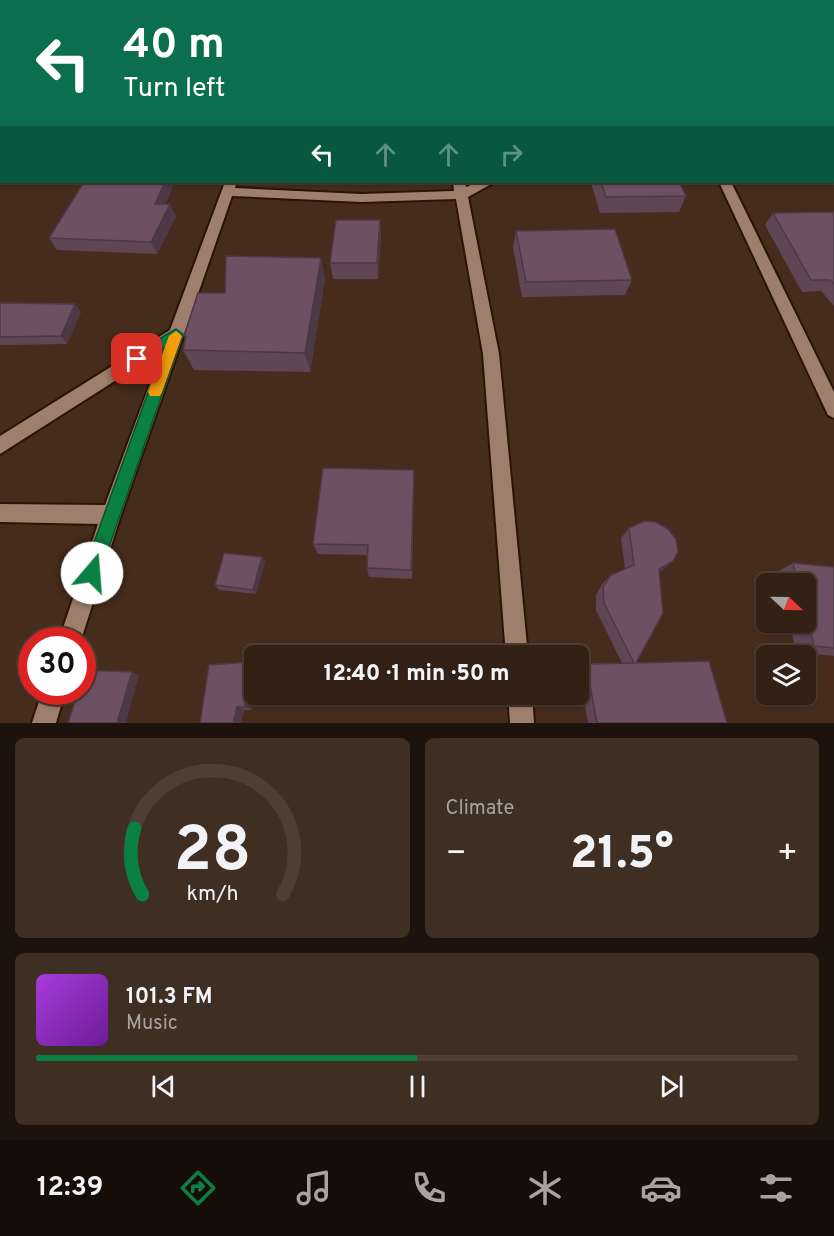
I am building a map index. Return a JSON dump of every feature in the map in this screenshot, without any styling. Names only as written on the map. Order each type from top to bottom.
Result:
[{"type":"street","points":[[74,627],[111,515],[229,187],[361,198],[460,188],[484,183]]},
{"type":"street","points":[[725,183],[834,410]]},
{"type":"street","points":[[460,188],[491,354],[516,645]]},
{"type":"street","points":[[0,446],[176,334]]},
{"type":"street","points":[[0,513],[111,515]]},
{"type":"street","points":[[44,723],[50,705]]},
{"type":"street","points":[[521,705],[522,723]]},
{"type":"building","points":[[83,183],[165,183],[155,204],[170,204],[151,242],[49,238]]},
{"type":"building","points":[[601,183],[680,183],[686,196],[606,197]]},
{"type":"building","points":[[834,212],[834,284],[830,280],[811,280],[773,213]]},
{"type":"building","points":[[336,220],[380,220],[377,263],[330,263]]},
{"type":"building","points":[[615,229],[632,280],[526,282],[516,231]]},
{"type":"building","points":[[226,256],[321,258],[305,353],[183,350],[186,336],[184,336],[198,293],[225,293]]},
{"type":"building","points":[[0,303],[75,304],[61,336],[0,337]]},
{"type":"building","points":[[323,468],[414,470],[411,570],[367,568],[368,545],[313,544]]},
{"type":"building","points":[[645,521],[656,522],[668,529],[676,539],[678,552],[673,561],[659,569],[663,613],[636,663],[709,661],[727,723],[597,723],[589,680],[589,664],[634,663],[604,603],[603,587],[611,575],[634,565],[629,528]]},
{"type":"building","points":[[224,553],[262,557],[253,590],[215,585]]},
{"type":"building","points":[[793,563],[834,567],[834,648],[814,645],[811,633],[816,633],[816,573],[795,573]]},
{"type":"building","points":[[244,662],[245,707],[237,707],[233,723],[200,723],[209,665]]},
{"type":"building","points":[[96,670],[132,672],[117,723],[68,723],[74,705],[96,705]]},
{"type":"slow traffic","points":[[155,392],[176,336]]},
{"type":"route","points":[[92,573],[176,334],[137,359]]}]
